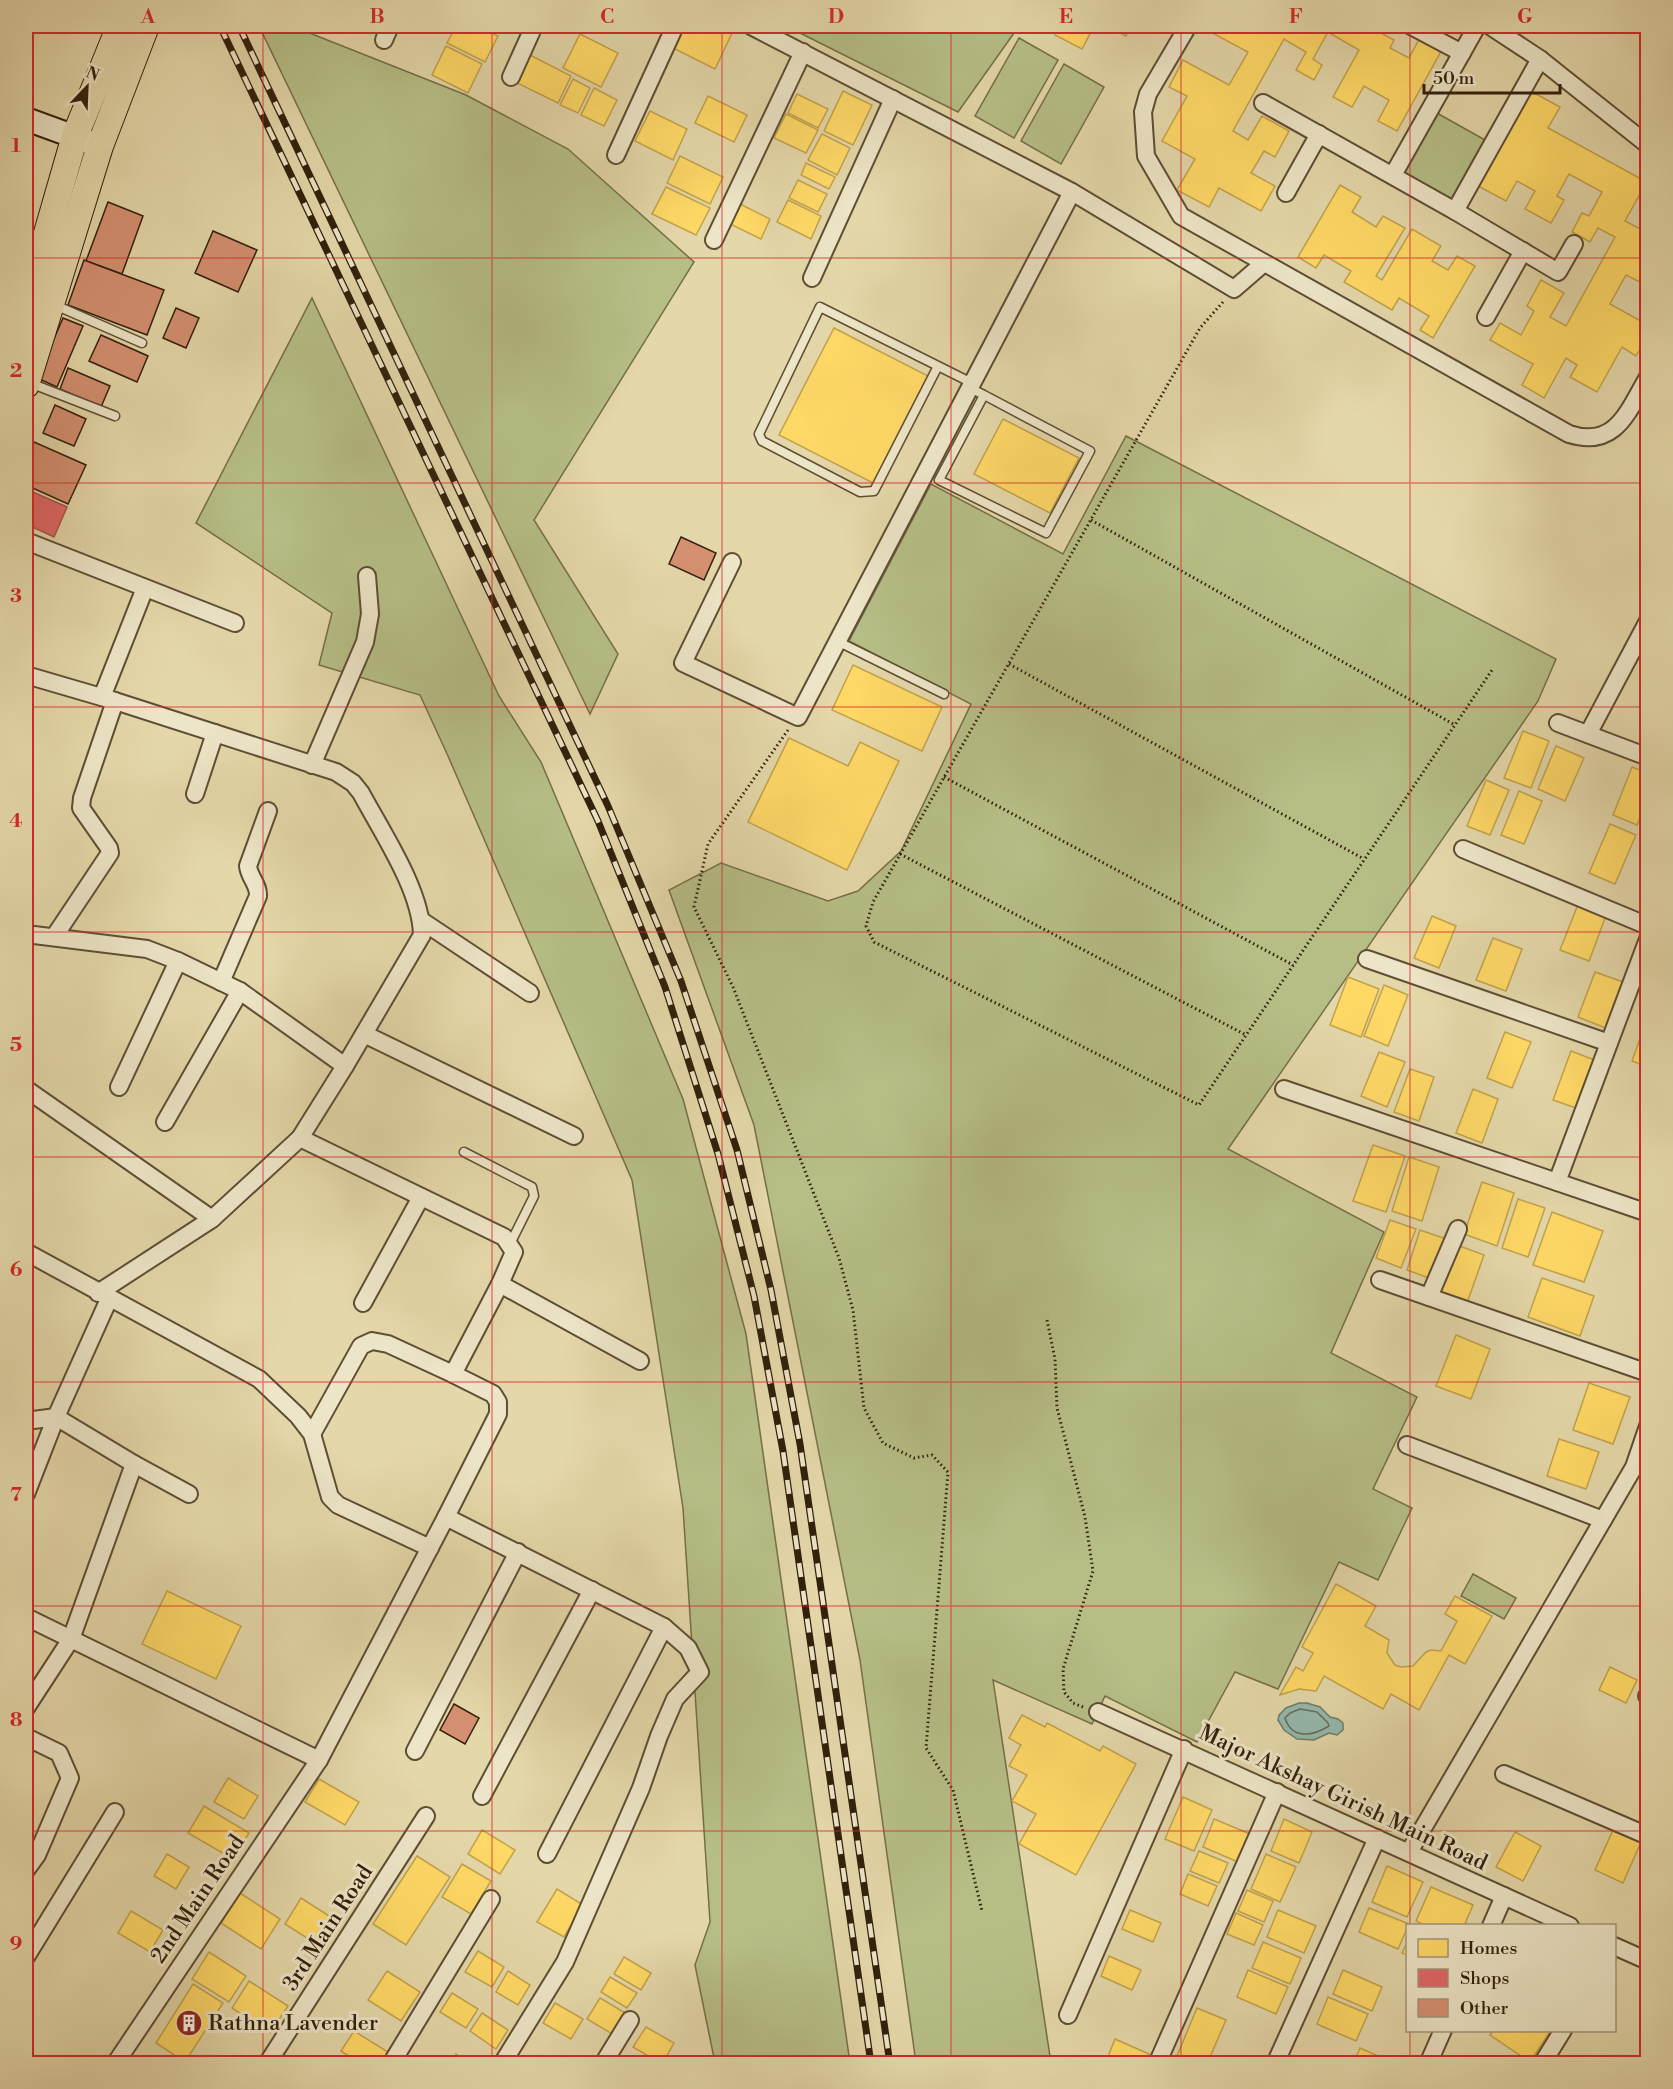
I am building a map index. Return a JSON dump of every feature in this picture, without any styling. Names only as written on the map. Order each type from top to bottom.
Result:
[{"type":"main road","points":[[26,306],[75,136],[120,26]]},
{"type":"main road","points":[[26,383],[100,146],[146,26]]},
{"type":"street","points":[[511,77],[534,26]]},
{"type":"street","points":[[616,155],[675,26]]},
{"type":"street","points":[[751,26],[1072,192],[1234,289],[1264,263]]},
{"type":"street","points":[[1188,26],[1148,94],[1143,112],[1146,156],[1181,216],[1569,434],[1578,437],[1598,437],[1614,430],[1621,424],[1647,377]]},
{"type":"street","points":[[1411,26],[1462,53]]},
{"type":"street","points":[[1393,174],[1477,26]]},
{"type":"street","points":[[1490,26],[1540,59],[1647,145]]},
{"type":"street","points":[[714,240],[803,52]]},
{"type":"street","points":[[1455,211],[1540,59]]},
{"type":"street","points":[[812,278],[893,99]]},
{"type":"street","points":[[1263,103],[1393,174],[1558,272],[1574,244]]},
{"type":"street","points":[[26,119],[100,146]]},
{"type":"street","points":[[1286,193],[1319,134]]},
{"type":"street","points":[[732,562],[683,663],[798,717],[975,389],[1072,192]]},
{"type":"street","points":[[1486,317],[1523,251]]},
{"type":"street","points":[[26,541],[235,623]]},
{"type":"street","points":[[312,765],[365,642],[370,614],[367,576]]},
{"type":"street","points":[[54,937],[110,853],[109,848],[81,808],[109,699],[145,588]]},
{"type":"street","points":[[1588,734],[1647,621]]},
{"type":"street","points":[[26,675],[109,699],[336,772],[353,783],[361,793],[416,897],[422,921],[422,935],[300,1138],[212,1220],[104,1296],[26,1494]]},
{"type":"street","points":[[1558,723],[1647,757]]},
{"type":"street","points":[[195,794],[215,733]]},
{"type":"street","points":[[221,982],[258,896],[259,891],[248,866],[268,811]]},
{"type":"street","points":[[1462,849],[1647,926]]},
{"type":"street","points":[[422,921],[530,993]]},
{"type":"street","points":[[26,934],[147,949],[178,961],[240,992],[345,1066]]},
{"type":"street","points":[[1557,1182],[1647,939]]},
{"type":"street","points":[[1367,959],[1609,1043]]},
{"type":"street","points":[[119,1087],[178,961]]},
{"type":"street","points":[[165,1122],[240,992]]},
{"type":"street","points":[[364,1034],[574,1136]]},
{"type":"street","points":[[26,1089],[212,1220]]},
{"type":"street","points":[[1284,1089],[1647,1213]]},
{"type":"street","points":[[300,1138],[504,1237],[510,1244],[514,1252],[500,1284],[453,1374]]},
{"type":"street","points":[[363,1303],[421,1197]]},
{"type":"street","points":[[1429,1297],[1458,1229]]},
{"type":"street","points":[[26,1252],[259,1379],[298,1416],[312,1434],[330,1497],[338,1505],[430,1548],[498,1414],[498,1402],[493,1394],[453,1374],[388,1344],[372,1341],[361,1346],[312,1434]]},
{"type":"street","points":[[1380,1280],[1647,1373]]},
{"type":"street","points":[[500,1284],[640,1361]]},
{"type":"street","points":[[26,1421],[56,1417],[189,1494]]},
{"type":"street","points":[[1409,1852],[1634,1467],[1647,1426]]},
{"type":"street","points":[[1407,1445],[1603,1520]]},
{"type":"street","points":[[26,1708],[71,1639],[134,1464]]},
{"type":"street","points":[[446,1517],[664,1627],[688,1648],[700,1672],[675,1700],[565,1962],[502,2064]]},
{"type":"street","name":"2nd Main Road","points":[[115,2064],[319,1760],[430,1548]]},
{"type":"street","points":[[415,1751],[518,1552]]},
{"type":"street","points":[[482,1796],[592,1590]]},
{"type":"street","points":[[26,1617],[319,1760]]},
{"type":"street","points":[[547,1854],[664,1627]]},
{"type":"street","name":"Major Akshay Girish Main Road","points":[[1098,1712],[1184,1749],[1566,1924]]},
{"type":"street","points":[[26,1737],[59,1753],[70,1778],[37,1855],[26,1870]]},
{"type":"street","points":[[1068,2016],[1184,1749]]},
{"type":"street","points":[[1504,1774],[1647,1836]]},
{"type":"street","points":[[1157,2064],[1277,1792]]},
{"type":"street","points":[[26,1957],[115,1812]]},
{"type":"street","name":"3rd Main Road","points":[[267,2064],[426,1816]]},
{"type":"street","points":[[1275,2064],[1377,1838]]},
{"type":"street","points":[[1492,1924],[1504,1896]]},
{"type":"street","points":[[391,2064],[491,1899]]},
{"type":"street","points":[[1616,1947],[1647,1961]]},
{"type":"street","points":[[603,2064],[630,2020]]},
{"type":"street","points":[[1428,2064],[1443,2032]]},
{"type":"street","points":[[1542,2064],[1562,2032]]},
{"type":"lane","points":[[52,303],[142,343]]},
{"type":"lane","points":[[938,366],[874,491],[860,492],[762,441],[759,434],[820,307],[938,366],[975,389],[1090,451],[1046,533],[939,480],[975,389]]},
{"type":"lane","points":[[26,383],[115,416]]},
{"type":"lane","points":[[837,642],[944,694]]},
{"type":"lane","points":[[464,1152],[532,1187],[534,1196],[510,1244]]},
{"type":"path","points":[[1234,289],[1200,328],[873,902],[866,926],[874,942],[1199,1105],[1492,670]]},
{"type":"path","points":[[1091,520],[1455,725]]},
{"type":"path","points":[[1009,664],[1364,859]]},
{"type":"path","points":[[798,717],[708,844],[694,907],[733,987],[839,1258],[853,1310],[864,1408],[883,1443],[914,1458],[932,1455],[948,1472],[926,1749],[952,1790],[982,1911]]},
{"type":"path","points":[[944,777],[1293,965]]},
{"type":"path","points":[[900,854],[1246,1035]]},
{"type":"path","points":[[1047,1320],[1054,1359],[1057,1408],[1085,1517],[1093,1571],[1063,1669],[1064,1692],[1073,1703],[1098,1712]]},
{"type":"green space","points":[[259,26],[292,26],[466,95],[568,149],[694,262],[534,520],[618,654],[590,714]]},
{"type":"green space","points":[[786,26],[1019,26],[958,112]]},
{"type":"green space","points":[[1019,38],[1058,60],[1014,138],[975,116]]},
{"type":"green space","points":[[1064,64],[1104,87],[1061,164],[1021,141]]},
{"type":"green space","points":[[1435,112],[1487,141],[1453,201],[1401,171]]},
{"type":"green space","points":[[312,298],[499,696],[541,762],[683,1099],[746,1334],[850,2063],[715,2063],[695,1965],[710,1922],[683,1508],[632,1180],[420,695],[319,665],[332,613],[196,523]]},
{"type":"green space","points":[[1126,436],[1556,659],[1538,701],[1228,1149],[1384,1232],[1331,1353],[1417,1397],[1373,1489],[1412,1508],[1378,1580],[1339,1562],[1278,1689],[1235,1672],[1197,1742],[1105,1696],[1092,1724],[993,1680],[1051,2063],[916,2063],[860,1660],[754,1125],[669,890],[721,863],[828,901],[858,891],[901,851],[971,704],[849,641],[931,484],[1063,554]]},
{"type":"green space","points":[[1473,1574],[1516,1598],[1504,1619],[1461,1596]]},
{"type":"water","points":[[1299,1703],[1320,1707],[1330,1717],[1343,1723],[1343,1730],[1337,1735],[1329,1733],[1314,1740],[1297,1739],[1284,1730],[1278,1720],[1279,1715],[1286,1708]]},
{"type":"building: Homes","points":[[456,26],[478,26],[498,36],[485,62],[447,43]]},
{"type":"building: Homes","points":[[486,26],[502,26],[499,32]]},
{"type":"building: Homes","points":[[684,26],[717,26],[732,33],[715,69],[673,48]]},
{"type":"building: Homes","points":[[1060,26],[1094,26],[1082,49],[1055,35]]},
{"type":"building: Homes","points":[[1107,26],[1131,26],[1126,36]]},
{"type":"building: Homes","points":[[1204,26],[1368,26],[1394,40],[1390,48],[1409,58],[1422,34],[1444,46],[1397,131],[1378,121],[1389,100],[1364,86],[1352,107],[1333,97],[1359,50],[1328,32],[1313,59],[1322,65],[1314,80],[1296,70],[1306,52],[1284,39],[1233,131],[1248,140],[1262,116],[1289,131],[1275,157],[1264,151],[1251,173],[1275,186],[1261,211],[1219,188],[1209,207],[1177,190],[1195,159],[1162,141],[1187,96],[1169,87],[1183,60],[1229,85],[1248,52],[1203,28]]},
{"type":"building: Homes","points":[[580,34],[618,53],[601,87],[563,68]]},
{"type":"building: Homes","points":[[446,46],[482,64],[468,93],[432,75]]},
{"type":"building: Homes","points":[[526,53],[571,76],[558,103],[513,81]]},
{"type":"building: Homes","points":[[573,79],[590,88],[578,113],[560,105]]},
{"type":"building: Homes","points":[[594,88],[617,100],[604,126],[581,115]]},
{"type":"building: Homes","points":[[1529,90],[1560,107],[1548,128],[1641,179],[1645,171],[1648,172],[1648,198],[1640,194],[1625,221],[1648,233],[1648,286],[1626,275],[1610,304],[1648,325],[1648,335],[1636,356],[1622,347],[1597,392],[1570,377],[1577,365],[1566,358],[1544,398],[1522,385],[1533,364],[1490,340],[1500,323],[1521,335],[1534,311],[1527,306],[1541,280],[1564,293],[1550,317],[1566,326],[1615,237],[1598,228],[1590,242],[1572,232],[1582,213],[1589,216],[1602,192],[1569,174],[1557,196],[1564,200],[1551,223],[1525,209],[1535,191],[1517,181],[1506,201],[1476,185]]},
{"type":"building: Homes","points":[[843,91],[872,105],[853,145],[824,131]]},
{"type":"building: Homes","points":[[797,94],[828,109],[818,128],[788,113]]},
{"type":"building: Homes","points":[[708,96],[747,115],[734,142],[695,123]]},
{"type":"building: Homes","points":[[650,111],[687,129],[673,160],[635,141]]},
{"type":"building: Homes","points":[[786,114],[818,130],[806,153],[774,138]]},
{"type":"building: Homes","points":[[822,134],[850,148],[837,175],[808,160]]},
{"type":"building: Homes","points":[[680,156],[723,177],[710,204],[667,183]]},
{"type":"building: Homes","points":[[806,163],[835,177],[829,189],[801,175]]},
{"type":"building: Homes","points":[[798,180],[827,194],[818,212],[789,198]]},
{"type":"building: Homes","points":[[1340,185],[1361,197],[1352,212],[1376,227],[1383,216],[1405,228],[1376,276],[1382,280],[1412,229],[1441,246],[1432,261],[1448,270],[1457,256],[1475,266],[1433,338],[1420,330],[1429,316],[1399,298],[1392,310],[1344,282],[1351,271],[1324,255],[1316,268],[1298,257]]},
{"type":"building: Homes","points":[[666,187],[710,208],[696,235],[652,214]]},
{"type":"building: Homes","points":[[788,200],[821,216],[811,239],[777,222]]},
{"type":"building: Homes","points":[[740,204],[770,219],[761,239],[730,224]]},
{"type":"building: Homes","points":[[834,328],[928,376],[873,483],[779,435]]},
{"type":"building: Homes","points":[[1003,419],[1079,458],[1050,513],[974,474]]},
{"type":"building: Homes","points":[[853,665],[942,707],[922,751],[832,710]]},
{"type":"building: Homes","points":[[1523,731],[1549,741],[1531,788],[1504,778]]},
{"type":"building: Homes","points":[[789,738],[848,766],[860,742],[899,761],[847,870],[748,822]]},
{"type":"building: Homes","points":[[1556,746],[1584,758],[1565,801],[1538,789]]},
{"type":"building: Homes","points":[[1632,767],[1648,773],[1648,797],[1637,825],[1613,815]]},
{"type":"building: Homes","points":[[1486,780],[1509,790],[1490,835],[1467,826]]},
{"type":"building: Homes","points":[[1519,791],[1542,801],[1524,844],[1501,835]]},
{"type":"building: Homes","points":[[1610,824],[1636,835],[1615,884],[1589,873]]},
{"type":"building: Homes","points":[[1579,902],[1607,913],[1589,961],[1560,950]]},
{"type":"building: Homes","points":[[1432,916],[1456,926],[1439,968],[1414,958]]},
{"type":"building: Homes","points":[[1493,938],[1522,949],[1506,991],[1476,980]]},
{"type":"building: Homes","points":[[1595,972],[1626,983],[1608,1029],[1578,1017]]},
{"type":"building: Homes","points":[[1348,977],[1379,989],[1361,1037],[1330,1025]]},
{"type":"building: Homes","points":[[1384,985],[1408,995],[1388,1046],[1364,1036]]},
{"type":"building: Homes","points":[[1505,1032],[1531,1042],[1512,1088],[1487,1078]]},
{"type":"building: Homes","points":[[1642,1033],[1648,1035],[1648,1067],[1632,1061]]},
{"type":"building: Homes","points":[[1571,1051],[1597,1061],[1579,1109],[1553,1100]]},
{"type":"building: Homes","points":[[1379,1052],[1405,1062],[1387,1107],[1361,1096]]},
{"type":"building: Homes","points":[[1410,1069],[1434,1077],[1419,1121],[1394,1112]]},
{"type":"building: Homes","points":[[1473,1089],[1498,1099],[1482,1143],[1456,1133]]},
{"type":"building: Homes","points":[[1373,1145],[1405,1156],[1386,1212],[1353,1201]]},
{"type":"building: Homes","points":[[1409,1157],[1439,1167],[1422,1221],[1392,1211]]},
{"type":"building: Homes","points":[[1482,1182],[1514,1193],[1497,1246],[1464,1234]]},
{"type":"building: Homes","points":[[1518,1199],[1545,1208],[1528,1257],[1502,1248]]},
{"type":"building: Homes","points":[[1552,1212],[1603,1231],[1584,1282],[1533,1265]]},
{"type":"building: Homes","points":[[1390,1220],[1416,1229],[1401,1268],[1376,1258]]},
{"type":"building: Homes","points":[[1420,1230],[1446,1239],[1432,1279],[1407,1270]]},
{"type":"building: Homes","points":[[1457,1245],[1484,1255],[1467,1303],[1439,1293]]},
{"type":"building: Homes","points":[[1542,1278],[1594,1296],[1580,1336],[1528,1317]]},
{"type":"building: Homes","points":[[1456,1335],[1490,1349],[1471,1399],[1436,1386]]},
{"type":"building: Homes","points":[[1589,1383],[1630,1397],[1613,1444],[1573,1430]]},
{"type":"building: Homes","points":[[1559,1439],[1599,1452],[1586,1489],[1547,1476]]},
{"type":"building: Homes","points":[[1336,1584],[1376,1606],[1365,1626],[1389,1640],[1387,1653],[1395,1665],[1401,1667],[1413,1666],[1426,1652],[1431,1650],[1441,1651],[1457,1621],[1445,1614],[1455,1596],[1492,1616],[1465,1664],[1449,1655],[1419,1710],[1391,1694],[1383,1709],[1324,1676],[1316,1691],[1299,1689],[1280,1695],[1296,1667],[1303,1671],[1313,1653],[1302,1647]]},
{"type":"building: Homes","points":[[167,1591],[241,1626],[216,1679],[142,1644]]},
{"type":"building: Homes","points":[[1610,1667],[1637,1680],[1626,1703],[1599,1690]]},
{"type":"building: Homes","points":[[1022,1715],[1045,1727],[1047,1723],[1100,1751],[1103,1746],[1136,1764],[1076,1875],[1019,1844],[1036,1814],[1012,1801],[1027,1775],[1009,1766],[1021,1745],[1009,1738]]},
{"type":"building: Homes","points":[[228,1778],[258,1796],[244,1819],[214,1802]]},
{"type":"building: Homes","points":[[319,1779],[359,1802],[345,1825],[305,1802]]},
{"type":"building: Homes","points":[[1183,1797],[1212,1810],[1194,1851],[1165,1839]]},
{"type":"building: Homes","points":[[204,1806],[249,1833],[233,1859],[188,1833]]},
{"type":"building: Homes","points":[[1214,1819],[1250,1834],[1238,1862],[1203,1847]]},
{"type":"building: Homes","points":[[1284,1819],[1312,1832],[1299,1863],[1271,1851]]},
{"type":"building: Homes","points":[[482,1830],[515,1850],[500,1874],[468,1854]]},
{"type":"building: Homes","points":[[1613,1830],[1641,1842],[1623,1883],[1595,1870]]},
{"type":"building: Homes","points":[[1515,1832],[1541,1846],[1523,1881],[1496,1867]]},
{"type":"building: Homes","points":[[1199,1851],[1228,1863],[1219,1883],[1190,1871]]},
{"type":"building: Homes","points":[[167,1854],[189,1867],[176,1889],[154,1876]]},
{"type":"building: Homes","points":[[1266,1854],[1296,1867],[1280,1902],[1251,1889]]},
{"type":"building: Homes","points":[[417,1856],[450,1877],[406,1945],[373,1924]]},
{"type":"building: Homes","points":[[462,1864],[491,1881],[471,1914],[442,1897]]},
{"type":"building: Homes","points":[[1387,1866],[1423,1882],[1407,1917],[1372,1902]]},
{"type":"building: Homes","points":[[1188,1874],[1217,1886],[1208,1906],[1180,1894]]},
{"type":"building: Homes","points":[[1431,1887],[1473,1905],[1465,1924],[1422,1924],[1416,1921]]},
{"type":"building: Homes","points":[[557,1889],[583,1905],[564,1937],[537,1922]]},
{"type":"building: Homes","points":[[1247,1890],[1273,1901],[1264,1922],[1238,1911]]},
{"type":"building: Homes","points":[[240,1893],[280,1919],[261,1949],[221,1923]]},
{"type":"building: Homes","points":[[301,1898],[337,1921],[321,1947],[285,1924]]},
{"type":"building: Homes","points":[[1369,1908],[1409,1924],[1406,1924],[1406,1931],[1398,1949],[1359,1932]]},
{"type":"building: Homes","points":[[1130,1910],[1161,1923],[1153,1942],[1122,1929]]},
{"type":"building: Homes","points":[[1278,1910],[1316,1926],[1304,1953],[1267,1937]]},
{"type":"building: Homes","points":[[131,1911],[163,1930],[150,1952],[118,1933]]},
{"type":"building: Homes","points":[[1236,1913],[1263,1925],[1254,1945],[1227,1934]]},
{"type":"building: Homes","points":[[1263,1942],[1301,1958],[1290,1984],[1252,1968]]},
{"type":"building: Homes","points":[[478,1951],[504,1967],[492,1987],[465,1972]]},
{"type":"building: Homes","points":[[209,1952],[246,1976],[229,2002],[192,1979]]},
{"type":"building: Homes","points":[[1109,1956],[1141,1970],[1132,1990],[1101,1976]]},
{"type":"building: Homes","points":[[624,1957],[651,1973],[641,1990],[614,1974]]},
{"type":"building: Homes","points":[[1248,1970],[1288,1987],[1276,2014],[1237,1997]]},
{"type":"building: Homes","points":[[1343,1970],[1382,1987],[1372,2011],[1333,1994]]},
{"type":"building: Homes","points":[[387,1971],[420,1992],[401,2021],[368,2000]]},
{"type":"building: Homes","points":[[508,1971],[530,1985],[518,2005],[496,1992]]},
{"type":"building: Homes","points":[[610,1977],[637,1993],[627,2008],[601,1992]]},
{"type":"building: Homes","points":[[249,1981],[288,2006],[270,2033],[232,2008]]},
{"type":"building: Homes","name":"Rathna Lavender","points":[[193,1984],[223,2003],[185,2062],[156,2043]]},
{"type":"building: Homes","points":[[452,1993],[478,2009],[466,2028],[440,2012]]},
{"type":"building: Homes","points":[[1328,1997],[1368,2014],[1356,2041],[1317,2024]]},
{"type":"building: Homes","points":[[600,1998],[627,2014],[614,2035],[587,2019]]},
{"type":"building: Homes","points":[[555,2003],[583,2019],[571,2039],[543,2023]]},
{"type":"building: Homes","points":[[1197,2008],[1226,2020],[1207,2064],[1194,2064],[1177,2056]]},
{"type":"building: Homes","points":[[482,2013],[508,2030],[496,2049],[470,2031]]},
{"type":"building: Homes","points":[[646,2027],[674,2043],[662,2064],[633,2047]]},
{"type":"building: Homes","points":[[354,2031],[388,2052],[381,2064],[361,2064],[341,2051]]},
{"type":"building: Homes","points":[[1492,2032],[1550,2032],[1530,2062],[1490,2035]]},
{"type":"building: Homes","points":[[1115,2039],[1149,2054],[1145,2064],[1105,2064]]},
{"type":"building: Homes","points":[[1360,2048],[1396,2064],[1353,2064]]},
{"type":"building: Homes","points":[[1646,2053],[1648,2064],[1639,2064]]},
{"type":"building: Homes","points":[[456,2054],[471,2064],[450,2064]]},
{"type":"building: Homes","points":[[412,2057],[422,2064],[407,2064]]},
{"type":"building: Shops","points":[[26,489],[67,507],[54,537],[26,524]]},
{"type":"building: Other","points":[[108,202],[143,216],[122,274],[86,261]]},
{"type":"building: Other","points":[[213,231],[257,250],[238,292],[195,273]]},
{"type":"building: Other","points":[[84,260],[164,290],[147,335],[68,305]]},
{"type":"building: Other","points":[[176,308],[199,318],[186,348],[163,338]]},
{"type":"building: Other","points":[[63,318],[83,326],[57,387],[37,378]]},
{"type":"building: Other","points":[[101,335],[148,356],[137,382],[89,361]]},
{"type":"building: Other","points":[[68,368],[110,386],[101,407],[60,389]]},
{"type":"building: Other","points":[[55,405],[86,419],[74,446],[43,433]]},
{"type":"building: Other","points":[[34,442],[86,465],[68,504],[26,485],[26,460]]},
{"type":"building: Other","points":[[681,537],[716,553],[704,580],[669,564]]},
{"type":"building: Other","points":[[454,1704],[479,1718],[465,1744],[440,1730]]},
{"type":"railway","points":[[220,26],[598,821],[665,987],[718,1154],[754,1296],[783,1451],[871,2064]]},
{"type":"railway","points":[[239,26],[608,806],[681,981],[737,1150],[771,1290],[800,1444],[890,2064]]},
{"type":"place","name":"Rathna Lavender","points":[[189,2023]]}]
